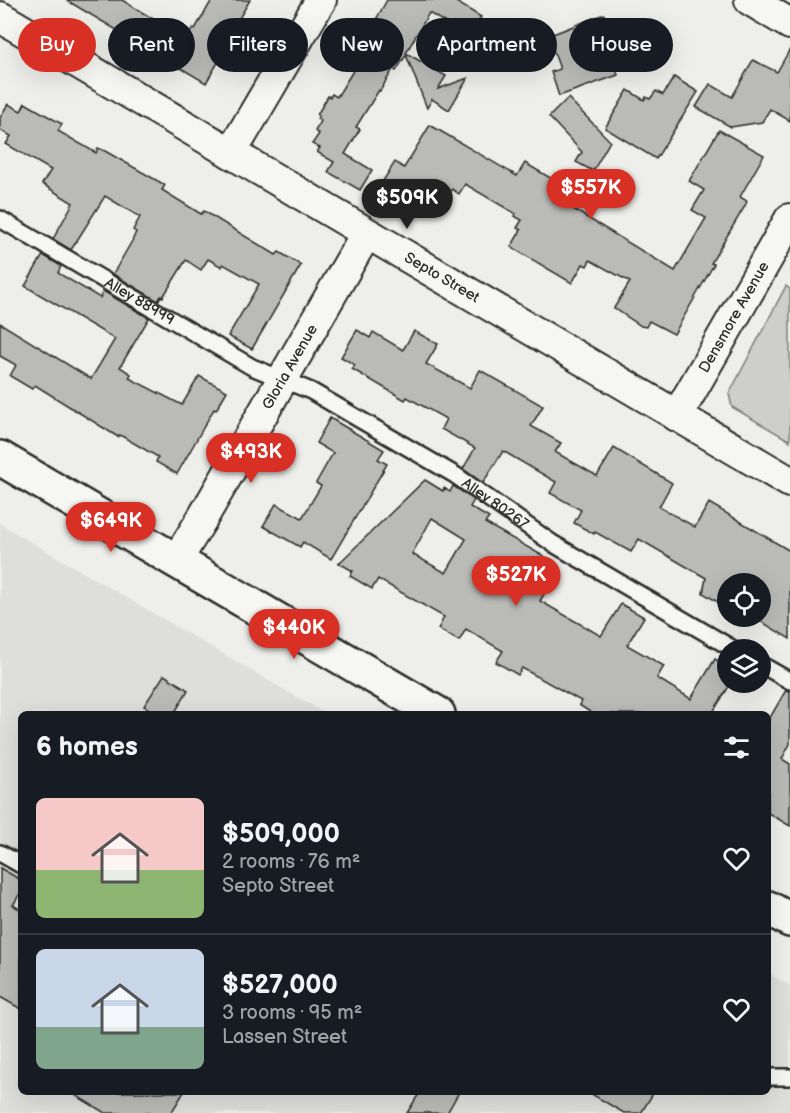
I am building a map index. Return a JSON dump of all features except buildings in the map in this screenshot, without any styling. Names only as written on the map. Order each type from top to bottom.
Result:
[{"type":"main road","points":[[0,458],[433,711]]},
{"type":"main road","points":[[771,910],[790,920]]},
{"type":"street","points":[[231,153],[321,0]]},
{"type":"street","points":[[750,0],[790,24]]},
{"type":"street","name":"Septo Street","points":[[0,17],[790,482]]},
{"type":"street","name":"Densmore Avenue","points":[[677,417],[790,219]]},
{"type":"street","name":"Gloria Avenue","points":[[176,561],[366,234]]},
{"type":"lane","name":"Alley 88999","points":[[0,219],[252,367],[282,381]]},
{"type":"lane","name":"Alley 80267","points":[[282,381],[311,391],[455,475],[552,543],[717,639]]},
{"type":"lane","points":[[771,670],[790,681]]},
{"type":"lane","points":[[0,853],[18,864]]},
{"type":"lane","points":[[771,1077],[790,1077]]},
{"type":"shaded area","points":[[786,286],[790,289],[790,441],[732,407],[729,394]]},
{"type":"shaded area","points":[[0,524],[321,711],[18,711],[18,1095],[771,1095],[771,975],[790,986],[790,1113],[0,1113]]}]
